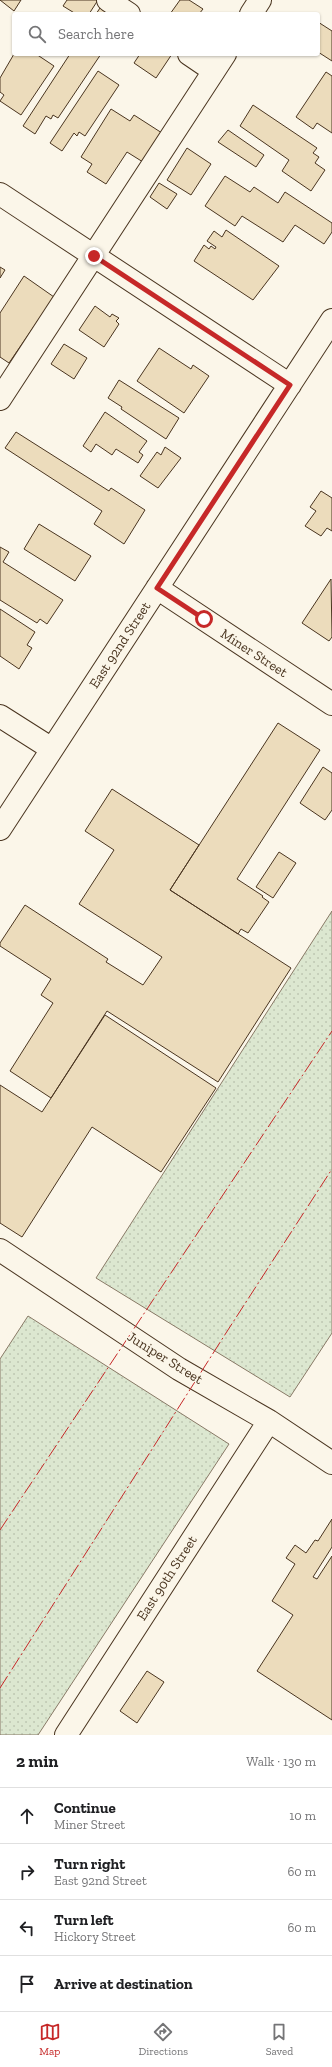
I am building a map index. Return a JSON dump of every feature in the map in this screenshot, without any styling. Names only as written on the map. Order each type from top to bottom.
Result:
[{"type":"street","points":[[108,0],[126,12]]},
{"type":"street","points":[[252,12],[260,0]]},
{"type":"street","points":[[0,399],[220,62],[197,56]]},
{"type":"street","points":[[0,194],[290,385]]},
{"type":"street","name":"East 92nd Street","points":[[0,829],[332,320]]},
{"type":"street","name":"Miner Street","points":[[157,588],[332,704]]},
{"type":"street","points":[[0,716],[52,748]]},
{"type":"street","name":"Juniper Street","points":[[0,1250],[179,1369],[269,1420],[332,1463]]},
{"type":"street","name":"East 90th Street","points":[[66,1735],[269,1420]]},
{"type":"green space","points":[[332,911],[332,1333],[290,1397],[96,1278]]},
{"type":"green space","points":[[28,1316],[229,1444],[38,1735],[0,1735],[0,1359]]},
{"type":"building","points":[[0,0],[21,0],[14,11]]},
{"type":"building","points":[[67,0],[98,0],[90,12],[73,12],[63,6]]},
{"type":"building","points":[[180,0],[189,0],[203,9],[201,12],[171,12]]},
{"type":"building","points":[[100,8],[105,12],[97,12]]},
{"type":"building","points":[[320,23],[332,31],[332,61],[320,53]]},
{"type":"building","points":[[13,56],[39,56],[54,66],[21,115],[0,101],[4,95],[0,92],[0,78]]},
{"type":"building","points":[[69,56],[100,56],[58,118],[53,115],[51,119],[46,116],[35,134],[23,126]]},
{"type":"building","points":[[139,56],[171,56],[156,78],[134,63]]},
{"type":"building","points":[[98,71],[119,85],[85,136],[79,132],[77,136],[74,133],[62,151],[50,143]]},
{"type":"building","points":[[326,72],[332,76],[332,133],[317,123],[313,129],[296,117]]},
{"type":"building","points":[[253,105],[317,148],[313,153],[319,157],[315,163],[325,170],[311,191],[282,171],[289,160],[240,126]]},
{"type":"building","points":[[111,109],[130,121],[134,115],[162,133],[143,162],[127,152],[106,184],[87,172],[92,164],[81,157]]},
{"type":"building","points":[[228,130],[264,155],[256,167],[218,142]]},
{"type":"building","points":[[187,148],[211,164],[191,195],[167,180]]},
{"type":"building","points":[[225,176],[250,192],[254,187],[278,203],[285,192],[332,223],[332,232],[324,244],[295,225],[283,242],[242,216],[235,226],[205,206]]},
{"type":"building","points":[[159,183],[177,194],[167,209],[150,197]]},
{"type":"building","points":[[226,230],[279,266],[253,300],[194,261],[204,245],[209,249],[211,246],[215,249],[216,247],[207,241],[214,231],[222,237]]},
{"type":"building","points":[[0,267],[5,270],[0,278]]},
{"type":"building","points":[[24,276],[54,297],[9,363],[0,357],[0,313]]},
{"type":"building","points":[[95,306],[110,317],[112,314],[119,318],[116,321],[119,324],[104,347],[79,330]]},
{"type":"building","points":[[64,344],[87,358],[74,379],[51,364]]},
{"type":"building","points":[[159,348],[191,369],[193,365],[209,376],[184,413],[137,381]]},
{"type":"building","points":[[119,380],[179,418],[166,439],[121,409],[122,407],[108,398]]},
{"type":"building","points":[[105,412],[147,441],[139,452],[143,455],[138,463],[116,449],[112,455],[96,444],[91,452],[83,446]]},
{"type":"building","points":[[16,432],[109,491],[111,488],[145,510],[124,544],[94,524],[102,511],[5,448]]},
{"type":"building","points":[[165,447],[181,458],[158,488],[140,476],[157,452],[161,455]]},
{"type":"building","points":[[321,491],[332,498],[332,531],[327,528],[321,536],[305,526],[316,511],[310,507]]},
{"type":"building","points":[[39,524],[91,556],[75,581],[24,549]]},
{"type":"building","points":[[0,547],[9,552],[3,562],[63,600],[47,624],[40,619],[37,623],[0,600]]},
{"type":"building","points":[[331,579],[332,637],[329,641],[302,623]]},
{"type":"building","points":[[0,609],[35,632],[27,645],[32,648],[19,669],[0,656]]},
{"type":"building","points":[[278,723],[320,750],[237,879],[263,896],[262,897],[269,902],[248,933],[241,929],[238,934],[170,890]]},
{"type":"building","points":[[323,767],[332,773],[332,810],[325,820],[300,803]]},
{"type":"building","points":[[112,789],[199,845],[170,890],[291,968],[218,1082],[107,1011],[51,1098],[10,1071],[53,1003],[41,995],[51,979],[0,946],[0,943],[25,905],[108,959],[106,962],[143,985],[162,957],[79,904],[114,850],[85,831]]},
{"type":"building","points":[[279,852],[296,863],[273,898],[256,887]]},
{"type":"building","points":[[105,1015],[216,1088],[161,1172],[92,1127],[22,1237],[0,1223],[0,1085],[42,1112]]},
{"type":"building","points":[[332,1519],[332,1547],[313,1577],[317,1579],[332,1556],[332,1720],[257,1671],[293,1615],[272,1601],[295,1564],[286,1558],[295,1545],[306,1553],[315,1540],[318,1541]]},
{"type":"building","points":[[147,1671],[164,1682],[137,1723],[120,1711]]},
{"type":"power","points":[[0,1530],[332,1031]]},
{"type":"power","points":[[0,1688],[332,1169]]},
{"type":"route","points":[[94,256],[290,385],[157,588],[204,619]]}]
